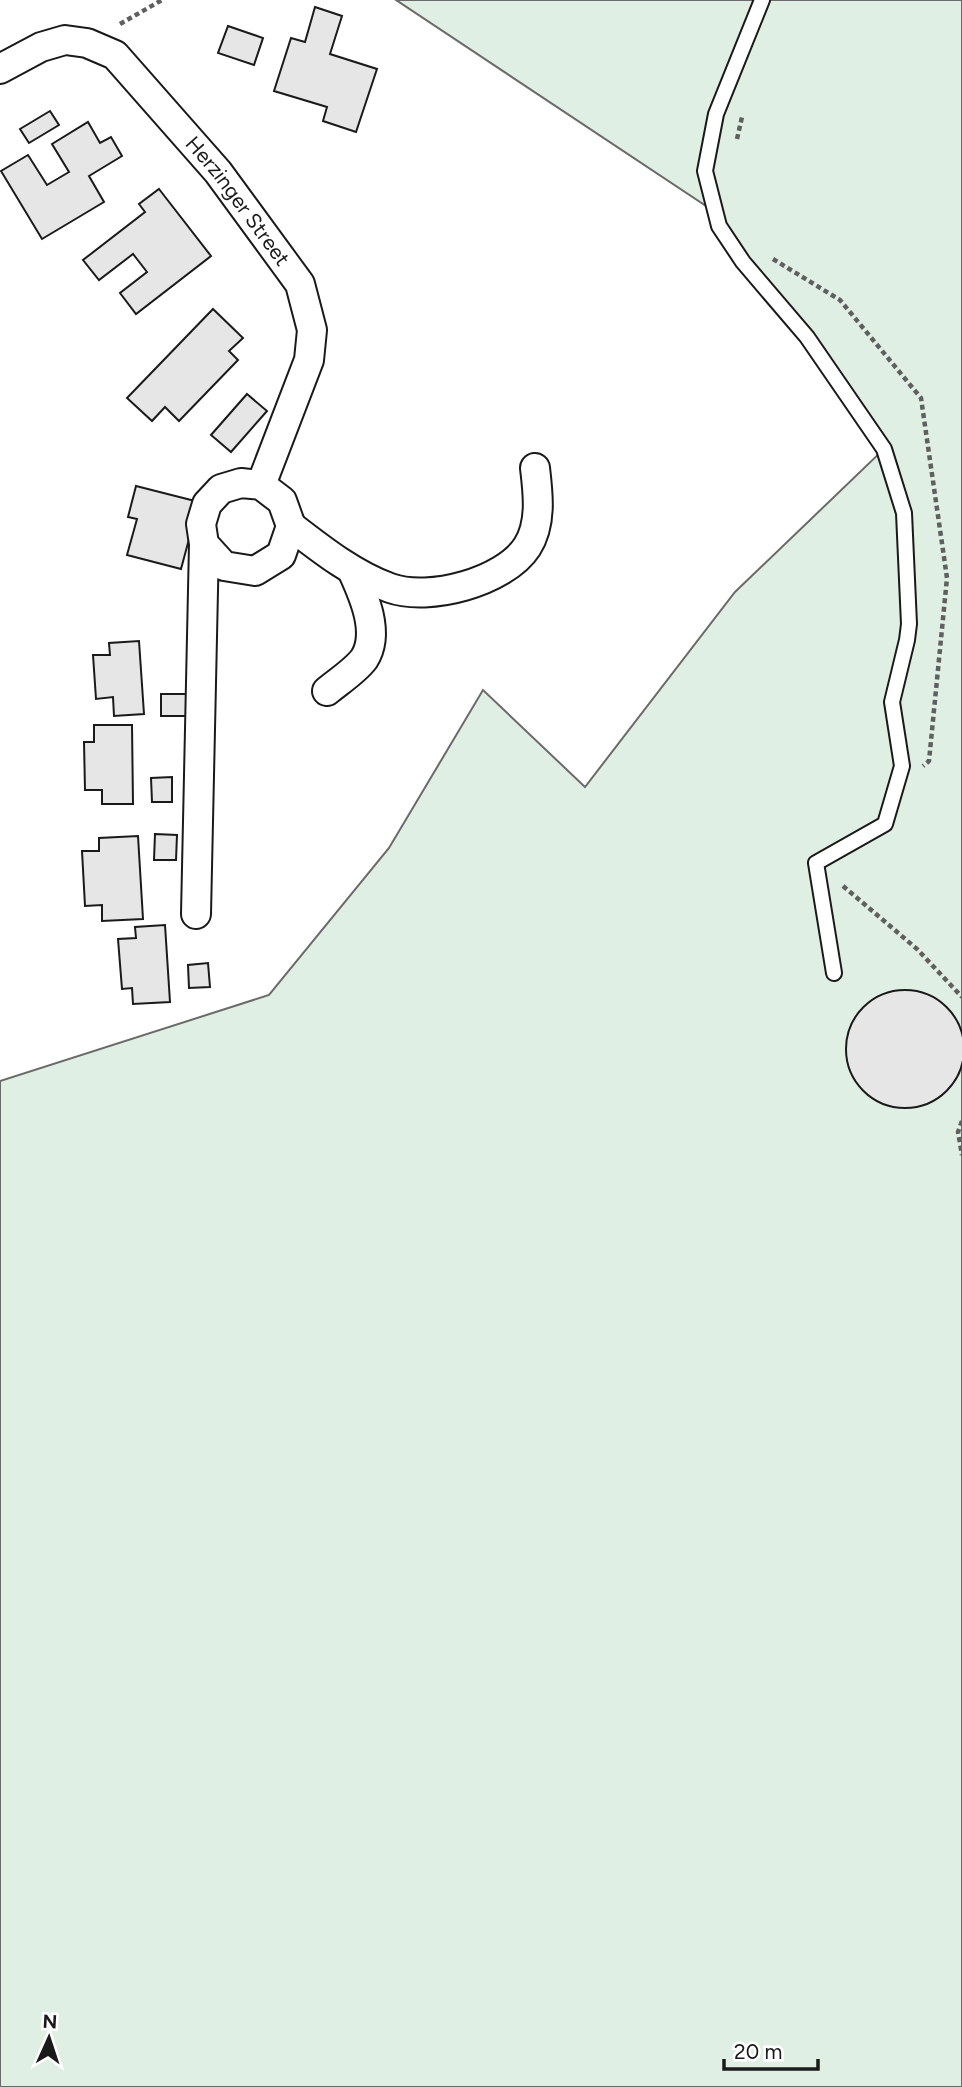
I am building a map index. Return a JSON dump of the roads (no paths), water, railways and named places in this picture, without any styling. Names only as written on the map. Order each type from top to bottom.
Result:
[{"type":"street","name":"Herzinger Street","points":[[0,69],[41,47],[65,40],[87,43],[116,55],[218,172],[300,284],[312,330],[309,360],[261,485]]},
{"type":"street","points":[[195,914],[204,544],[201,524],[207,504],[221,489],[241,483],[261,485],[282,501],[291,526],[352,570],[392,589],[433,592],[482,580],[505,568],[527,547],[538,516],[535,468]]},
{"type":"street","points":[[204,544],[224,566],[255,571],[281,555],[291,526]]},
{"type":"street","points":[[327,691],[363,661],[369,650],[371,637],[368,614],[352,570]]},
{"type":"lane","points":[[762,0],[716,114],[705,172],[719,226],[743,262],[807,338],[884,449],[904,513],[909,624],[892,702],[902,766],[885,824],[816,863],[834,973]]}]
